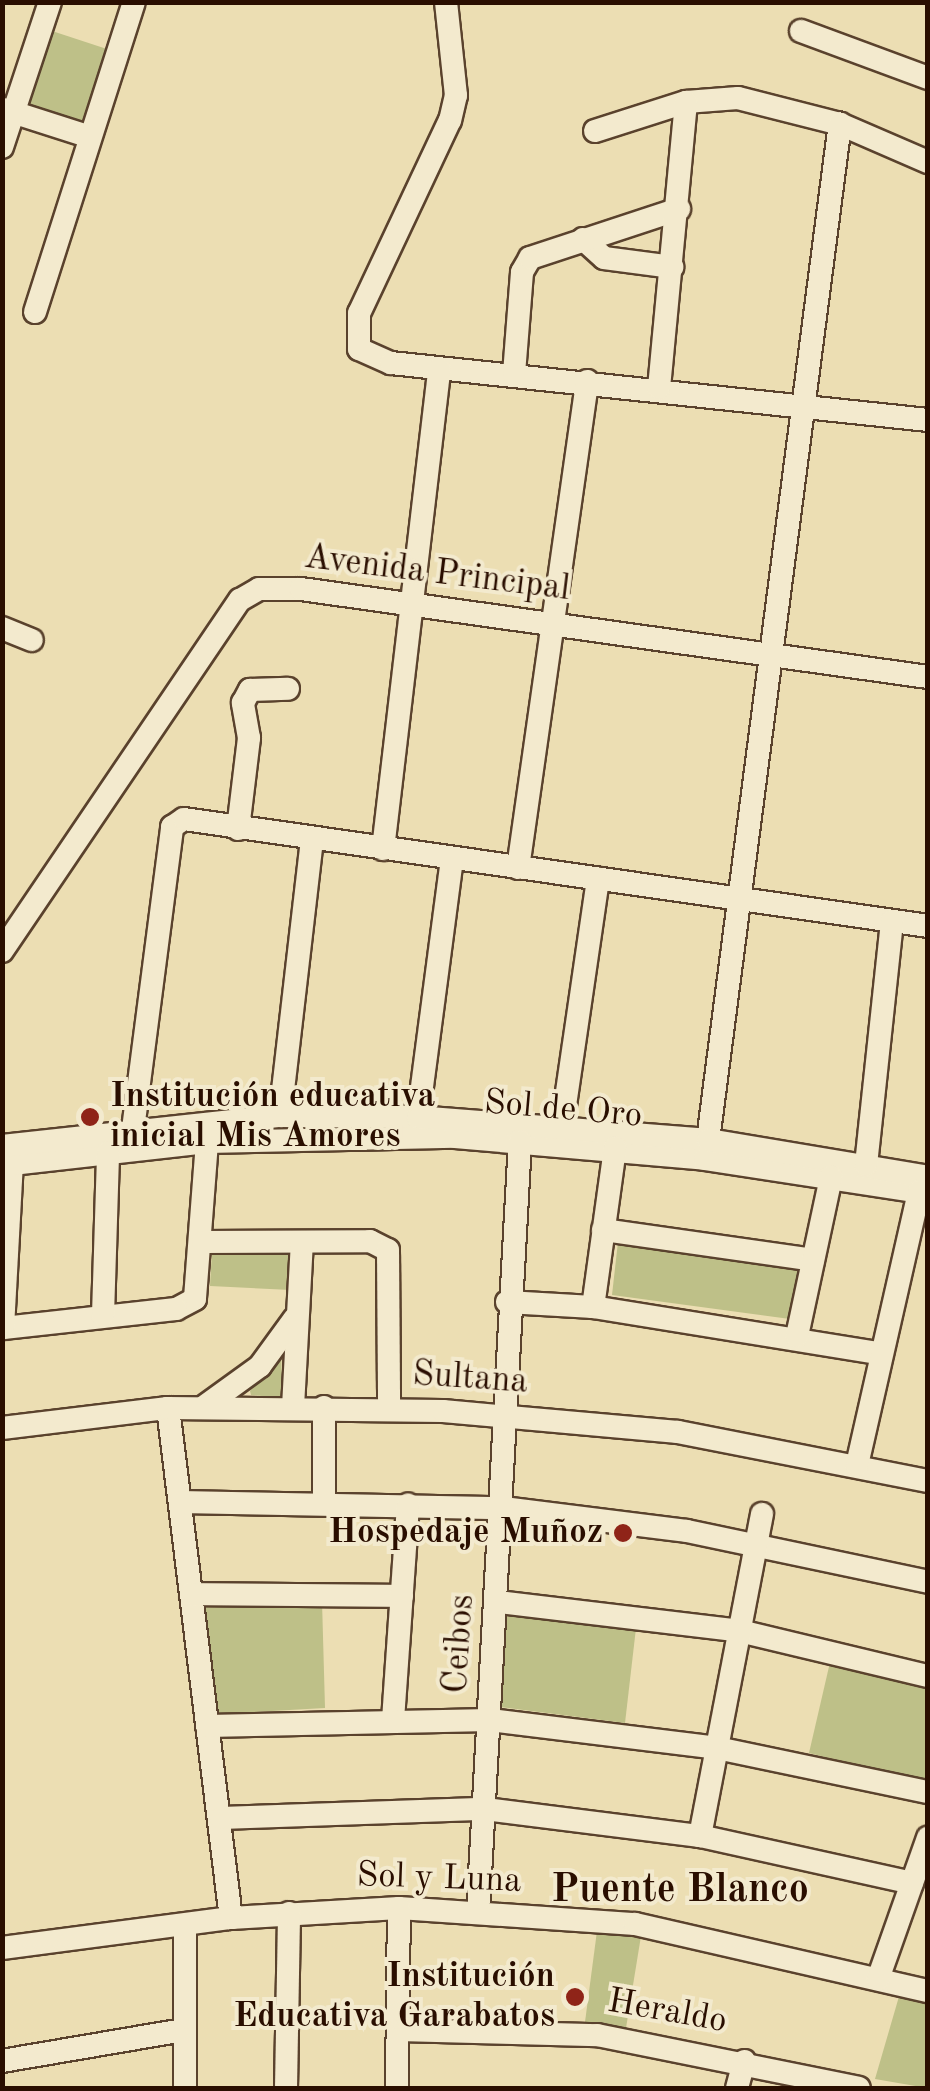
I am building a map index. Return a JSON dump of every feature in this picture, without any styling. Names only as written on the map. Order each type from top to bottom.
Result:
[{"type":"street","points":[[2,147],[8,111],[50,2]]},
{"type":"street","points":[[35,312],[134,2]]},
{"type":"street","points":[[446,2],[456,95],[450,120],[356,332],[359,349],[371,358],[439,369],[659,388],[928,420]]},
{"type":"street","points":[[801,31],[928,78]]},
{"type":"street","points":[[595,131],[686,102],[738,98],[840,124],[928,162]]},
{"type":"street","points":[[659,388],[686,102]]},
{"type":"street","points":[[8,111],[90,137]]},
{"type":"street","points":[[708,1140],[840,124]]},
{"type":"street","points":[[514,374],[522,272],[544,250],[678,209]]},
{"type":"street","points":[[583,239],[604,258],[672,267]]},
{"type":"street","points":[[383,849],[415,605],[439,369]]},
{"type":"street","points":[[518,868],[587,381]]},
{"type":"street","name":"Avenida Principal","points":[[2,951],[240,600],[259,589],[301,589],[928,677]]},
{"type":"street","points":[[2,628],[32,640]]},
{"type":"street","points":[[238,829],[249,738],[243,703],[250,690],[288,688]]},
{"type":"street","points":[[133,1129],[172,828],[184,819],[928,926]]},
{"type":"street","points":[[280,1116],[312,840]]},
{"type":"street","points":[[418,1117],[452,859]]},
{"type":"street","points":[[562,1126],[598,880]]},
{"type":"street","points":[[866,1165],[892,920]]},
{"type":"street","points":[[208,1142],[200,1289],[186,1306],[2,1328],[7,1155],[133,1129],[280,1116],[418,1117],[562,1126],[708,1140],[866,1165],[925,1187],[878,1353],[857,1465]]},
{"type":"street","name":"Sol de Oro","points":[[7,1155],[108,1152],[208,1142],[520,1140],[925,1187]]},
{"type":"street","name":"Ceibos","points":[[478,1912],[503,1508],[507,1302],[520,1140]]},
{"type":"street","points":[[593,1307],[614,1148]]},
{"type":"street","points":[[102,1315],[108,1152]]},
{"type":"street","points":[[797,1336],[832,1178]]},
{"type":"street","points":[[603,1230],[813,1260]]},
{"type":"street","points":[[203,1242],[370,1242],[388,1250],[389,1408]]},
{"type":"street","points":[[293,1406],[302,1242]]},
{"type":"street","points":[[507,1302],[593,1307],[797,1336],[878,1353]]},
{"type":"street","points":[[201,1407],[260,1366],[299,1310]]},
{"type":"street","points":[[324,1407],[324,1504]]},
{"type":"street","points":[[168,1408],[231,1918]]},
{"type":"street","name":"Sultana","points":[[2,1428],[168,1408],[389,1408],[646,1427],[928,1481]]},
{"type":"street","points":[[180,1502],[503,1508],[755,1544],[928,1582]]},
{"type":"street","points":[[393,1720],[408,1505]]},
{"type":"street","points":[[700,1836],[762,1514]]},
{"type":"street","points":[[191,1594],[402,1596]]},
{"type":"street","points":[[498,1602],[740,1631],[928,1676]]},
{"type":"street","points":[[207,1726],[490,1720],[717,1748],[928,1792]]},
{"type":"street","points":[[220,1818],[485,1810],[700,1836],[912,1883]]},
{"type":"street","points":[[878,1979],[928,1838]]},
{"type":"street","points":[[398,2088],[399,1908]]},
{"type":"street","name":"Sol y Luna","points":[[2,1948],[231,1918],[399,1908],[635,1924],[928,1991]]},
{"type":"street","points":[[286,2088],[289,1913]]},
{"type":"street","points":[[185,1926],[185,2088]]},
{"type":"street","points":[[2,2061],[183,2030]]},
{"type":"street","name":"Heraldo","points":[[400,2030],[554,2030],[744,2061],[847,2087]]},
{"type":"street","points":[[737,2088],[744,2061]]},
{"type":"green space","points":[[49,30],[113,51],[88,126],[25,104]]},
{"type":"green space","points":[[619,1233],[803,1258],[790,1319],[612,1295]]},
{"type":"green space","points":[[292,1248],[291,1290],[210,1286],[212,1251]]},
{"type":"green space","points":[[281,1356],[283,1398],[251,1395],[250,1391]]},
{"type":"green space","points":[[204,1600],[322,1601],[325,1708],[217,1714]]},
{"type":"green space","points":[[506,1609],[636,1628],[625,1723],[501,1707]]},
{"type":"green space","points":[[831,1658],[927,1681],[927,1783],[809,1753]]},
{"type":"green space","points":[[597,1931],[641,1936],[626,2028],[585,2022]]},
{"type":"green space","points":[[900,1993],[927,2001],[927,2088],[875,2079]]},
{"type":"place","name":"Institución educativa inicial Mis Amores","points":[[90,1117]]},
{"type":"place","name":"Hospedaje Muñoz","points":[[623,1533]]},
{"type":"place","name":"Institución Educativa Garabatos","points":[[575,1997]]},
{"type":"district","name":"Puente Blanco","points":[[680,1891]]}]
